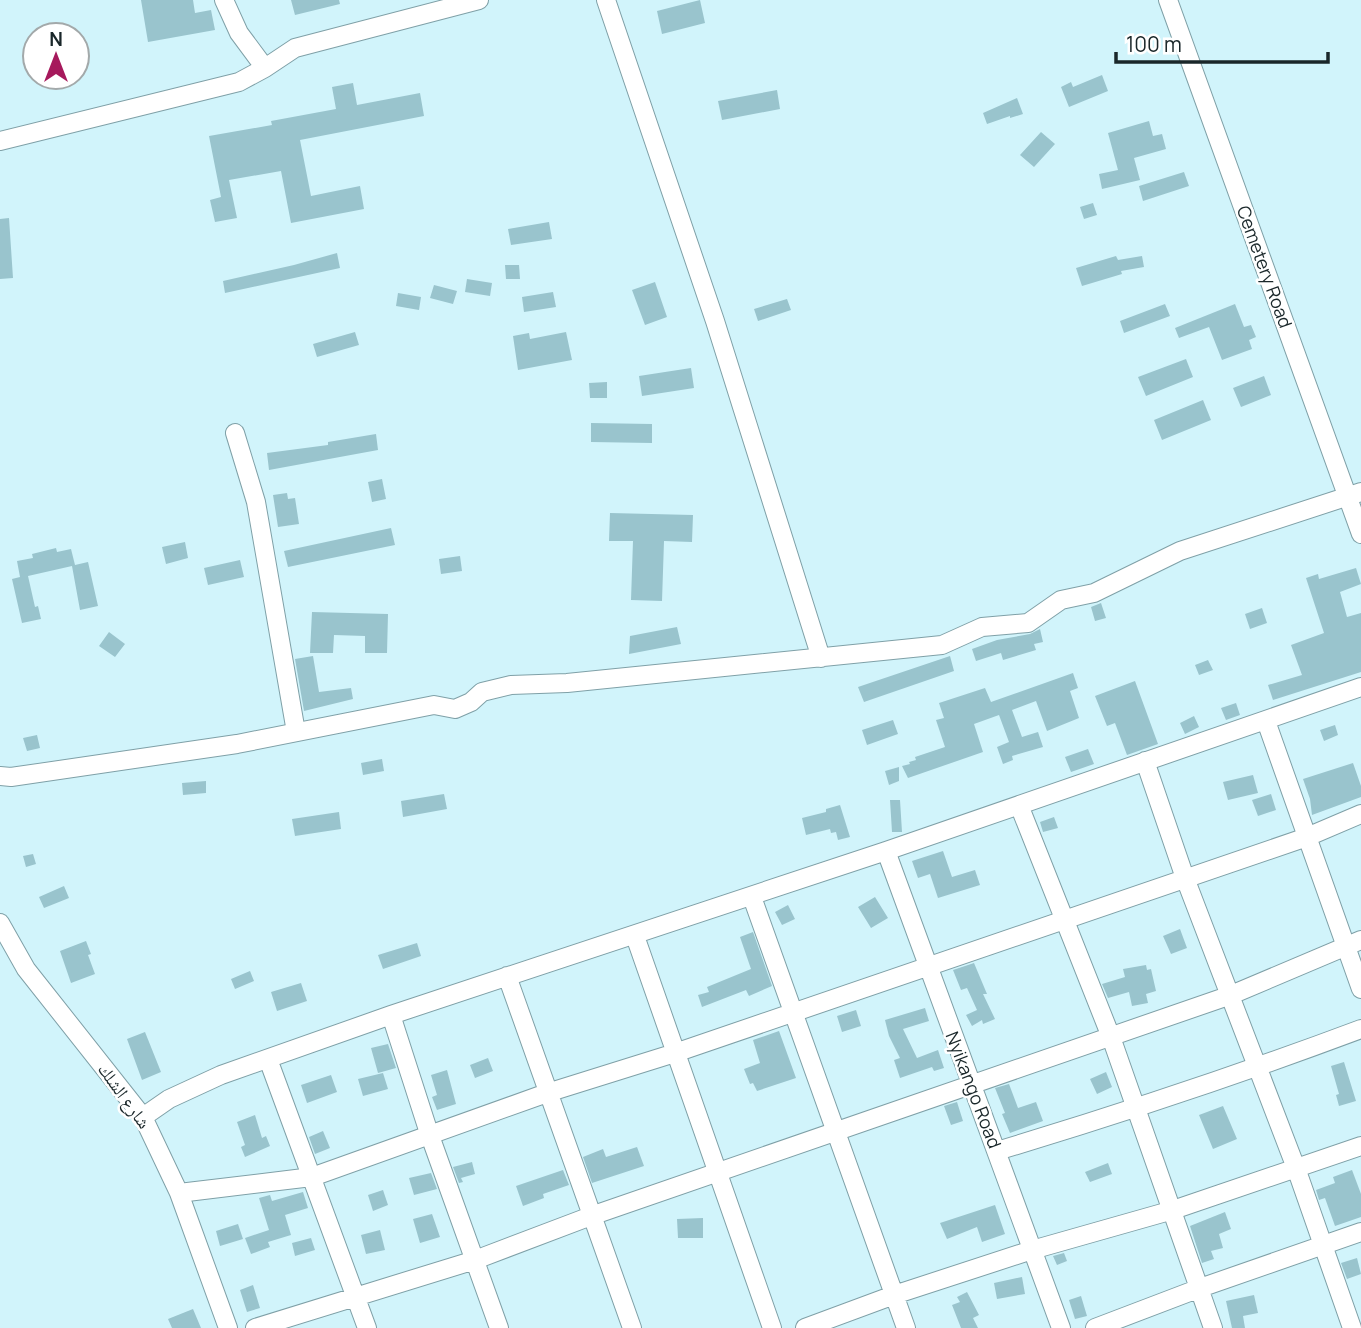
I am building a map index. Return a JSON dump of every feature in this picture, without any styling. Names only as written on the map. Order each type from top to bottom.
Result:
[{"type":"street","points":[[224,0],[239,33],[265,68]]},
{"type":"street","points":[[0,141],[239,82],[295,48],[479,0]]},
{"type":"street","points":[[606,0],[715,321],[821,658]]},
{"type":"street","name":"Cemetery Road","points":[[1168,0],[1355,495],[1361,534]]},
{"type":"street","points":[[235,433],[256,502],[296,732]]},
{"type":"street","points":[[0,776],[11,777],[211,748],[434,705],[455,709],[471,702],[482,692],[511,685],[567,682],[942,645],[982,627],[1028,623],[1060,600],[1094,593],[1180,551],[1355,495]]},
{"type":"street","points":[[143,1118],[169,1099],[221,1074],[507,976],[752,897],[1361,687]]},
{"type":"street","points":[[1266,721],[1307,837],[1354,943],[1361,989]]},
{"type":"street","points":[[1145,761],[1185,877],[1296,1168],[1352,1328]]},
{"type":"street","points":[[1019,805],[1111,1037],[1213,1328]]},
{"type":"street","points":[[179,1193],[312,1177],[429,1133],[674,1054],[1307,837],[1361,814]]},
{"type":"street","name":"Nyikango Road","points":[[886,851],[1061,1328]]},
{"type":"street","points":[[752,897],[906,1328]]},
{"type":"street","name":"شارع الشلك","points":[[0,923],[26,969],[143,1118],[179,1193],[228,1328]]},
{"type":"street","points":[[635,936],[674,1054],[772,1328]]},
{"type":"street","points":[[255,1328],[475,1260],[591,1216],[1231,996],[1354,943]]},
{"type":"street","points":[[507,976],[632,1328]]},
{"type":"street","points":[[391,1015],[429,1133],[499,1328]]},
{"type":"street","points":[[997,1151],[1137,1109],[1361,1029]]},
{"type":"street","points":[[268,1059],[367,1328]]},
{"type":"street","points":[[805,1328],[894,1295],[1032,1250],[1173,1210],[1361,1146]]},
{"type":"street","points":[[1095,1328],[1361,1232]]},
{"type":"building","points":[[141,0],[193,0],[195,13],[211,10],[215,30],[148,42]]},
{"type":"building","points":[[291,0],[339,0],[340,4],[295,15]]},
{"type":"building","points":[[700,0],[705,23],[662,34],[657,11]]},
{"type":"building","points":[[1102,75],[1108,91],[1069,107],[1061,87],[1071,82],[1073,87]]},
{"type":"building","points":[[353,83],[357,105],[420,93],[424,116],[300,140],[311,196],[360,186],[364,209],[291,223],[281,171],[229,180],[237,218],[215,222],[210,200],[221,197],[209,136],[272,125],[271,121],[336,109],[332,87]]},
{"type":"building","points":[[777,90],[780,109],[722,120],[718,101]]},
{"type":"building","points":[[1017,98],[1023,114],[987,124],[983,113]]},
{"type":"building","points":[[1149,121],[1153,136],[1162,134],[1166,149],[1134,158],[1140,180],[1102,189],[1099,174],[1118,170],[1108,133]]},
{"type":"building","points":[[1041,132],[1055,144],[1034,167],[1020,155]]},
{"type":"building","points":[[1184,172],[1189,186],[1143,201],[1139,186]]},
{"type":"building","points":[[1093,203],[1097,215],[1084,219],[1080,207]]},
{"type":"building","points":[[9,218],[13,278],[0,279],[0,219]]},
{"type":"building","points":[[549,222],[552,239],[511,245],[508,229]]},
{"type":"building","points":[[337,253],[340,268],[225,293],[223,281]]},
{"type":"building","points":[[1116,256],[1118,260],[1142,256],[1144,267],[1121,271],[1122,274],[1082,286],[1076,268]]},
{"type":"building","points":[[505,265],[519,265],[520,279],[506,279]]},
{"type":"building","points":[[467,279],[492,283],[490,296],[465,292]]},
{"type":"building","points":[[655,282],[667,317],[645,325],[632,290]]},
{"type":"building","points":[[434,285],[457,291],[453,304],[430,298]]},
{"type":"building","points":[[553,292],[556,307],[524,312],[522,297]]},
{"type":"building","points":[[398,293],[421,297],[419,310],[396,306]]},
{"type":"building","points":[[787,299],[791,310],[758,321],[754,309]]},
{"type":"building","points":[[1165,304],[1170,316],[1124,333],[1120,321]]},
{"type":"building","points":[[1235,304],[1244,327],[1251,325],[1256,337],[1249,340],[1252,349],[1222,360],[1209,327],[1179,338],[1175,328]]},
{"type":"building","points":[[355,332],[359,345],[317,357],[313,344]]},
{"type":"building","points":[[566,332],[572,360],[518,370],[513,336],[529,333],[530,339]]},
{"type":"building","points":[[1186,359],[1193,377],[1146,396],[1138,377]]},
{"type":"building","points":[[691,368],[694,388],[642,396],[639,376]]},
{"type":"building","points":[[1264,376],[1271,395],[1241,407],[1233,388]]},
{"type":"building","points":[[607,382],[607,398],[590,398],[589,383]]},
{"type":"building","points":[[1203,400],[1211,420],[1162,440],[1154,420]]},
{"type":"building","points":[[591,423],[652,424],[652,443],[591,442]]},
{"type":"building","points":[[376,434],[378,450],[269,470],[267,453],[328,445],[328,442]]},
{"type":"building","points":[[382,479],[386,499],[372,502],[368,482]]},
{"type":"building","points":[[287,493],[288,499],[295,498],[299,524],[278,527],[273,495]]},
{"type":"building","points":[[610,513],[693,515],[692,542],[664,541],[662,601],[631,600],[633,541],[609,541]]},
{"type":"building","points":[[391,528],[395,545],[288,567],[284,551]]},
{"type":"building","points":[[185,542],[188,558],[166,564],[162,547]]},
{"type":"building","points":[[56,548],[57,552],[71,549],[75,565],[88,562],[98,606],[80,610],[72,566],[28,576],[35,607],[38,606],[41,619],[22,623],[12,579],[20,577],[17,561],[33,558],[32,554]]},
{"type":"building","points":[[460,556],[462,571],[441,574],[439,559]]},
{"type":"building","points":[[240,560],[244,577],[208,585],[204,568]]},
{"type":"building","points":[[1356,568],[1361,584],[1340,592],[1347,617],[1361,613],[1361,672],[1273,700],[1268,685],[1302,675],[1291,645],[1324,633],[1306,578],[1318,574],[1319,579]]},
{"type":"building","points":[[1101,603],[1106,618],[1095,621],[1091,607]]},
{"type":"building","points":[[1262,608],[1267,623],[1250,629],[1245,614]]},
{"type":"building","points":[[312,612],[388,614],[387,653],[365,653],[365,636],[334,635],[333,653],[310,653]]},
{"type":"building","points":[[677,627],[681,644],[629,654],[630,636]]},
{"type":"building","points":[[1040,629],[1043,642],[1034,644],[1036,650],[1003,660],[1001,653],[976,661],[972,649]]},
{"type":"building","points":[[109,632],[125,644],[115,657],[99,646]]},
{"type":"building","points":[[313,656],[319,692],[351,688],[353,699],[304,711],[295,659]]},
{"type":"building","points":[[950,656],[954,671],[864,702],[858,687]]},
{"type":"building","points":[[1208,660],[1213,670],[1199,675],[1195,665]]},
{"type":"building","points":[[1073,673],[1078,688],[1070,691],[1079,718],[1047,731],[1036,701],[1012,710],[1022,737],[1038,732],[1043,747],[1012,756],[1013,760],[1003,764],[997,747],[1009,742],[999,715],[974,724],[983,752],[908,778],[902,766],[916,760],[915,757],[945,747],[936,720],[944,718],[939,703],[985,688],[991,702]]},
{"type":"building","points":[[1135,681],[1158,744],[1127,755],[1115,723],[1107,726],[1095,696]]},
{"type":"building","points":[[1236,703],[1240,715],[1226,720],[1221,708]]},
{"type":"building","points":[[1194,716],[1199,727],[1185,734],[1180,723]]},
{"type":"building","points":[[893,720],[898,734],[867,745],[862,730]]},
{"type":"building","points":[[1335,725],[1338,735],[1324,741],[1320,730]]},
{"type":"building","points":[[37,735],[40,748],[27,751],[23,738]]},
{"type":"building","points":[[1088,749],[1094,764],[1071,772],[1065,757]]},
{"type":"building","points":[[382,759],[384,771],[363,775],[361,763]]},
{"type":"building","points":[[1353,763],[1361,786],[1361,797],[1312,815],[1303,779]]},
{"type":"building","points":[[899,767],[899,781],[889,785],[885,771]]},
{"type":"building","points":[[1253,775],[1258,793],[1228,800],[1223,782]]},
{"type":"building","points":[[206,781],[206,793],[183,795],[182,783]]},
{"type":"building","points":[[444,794],[447,809],[403,817],[401,801]]},
{"type":"building","points":[[1271,794],[1276,810],[1258,816],[1252,800]]},
{"type":"building","points":[[890,800],[900,800],[902,832],[892,832]]},
{"type":"building","points":[[840,805],[850,837],[838,840],[836,832],[831,833],[830,829],[806,835],[802,818]]},
{"type":"building","points":[[339,812],[341,829],[295,836],[292,819]]},
{"type":"building","points":[[1054,817],[1058,828],[1043,832],[1040,822]]},
{"type":"building","points":[[943,851],[952,877],[975,870],[980,885],[938,898],[930,874],[918,878],[912,861]]},
{"type":"building","points":[[33,854],[36,864],[26,867],[23,856]]},
{"type":"building","points":[[64,886],[69,898],[44,908],[39,897]]},
{"type":"building","points":[[875,897],[888,918],[871,928],[858,907]]},
{"type":"building","points":[[788,905],[795,919],[782,925],[775,912]]},
{"type":"building","points":[[1180,929],[1187,948],[1171,954],[1163,936]]},
{"type":"building","points":[[753,932],[772,986],[749,996],[746,990],[702,1007],[698,995],[709,992],[707,987],[751,969],[740,937]]},
{"type":"building","points":[[86,941],[95,974],[71,983],[60,951]]},
{"type":"building","points":[[417,943],[421,956],[383,969],[378,955]]},
{"type":"building","points":[[974,963],[987,994],[983,994],[995,1019],[983,1024],[982,1020],[972,1026],[966,1015],[977,1010],[967,988],[961,990],[953,970]]},
{"type":"building","points":[[1146,965],[1147,970],[1151,969],[1156,991],[1146,994],[1148,1003],[1132,1006],[1129,992],[1108,998],[1102,984],[1125,977],[1123,969]]},
{"type":"building","points":[[250,971],[254,981],[235,989],[231,979]]},
{"type":"building","points":[[301,983],[307,1001],[277,1011],[271,992]]},
{"type":"building","points":[[925,1008],[929,1021],[903,1029],[917,1058],[938,1050],[944,1068],[934,1071],[932,1067],[900,1078],[894,1060],[900,1058],[889,1036],[885,1020]]},
{"type":"building","points":[[856,1010],[861,1026],[842,1032],[837,1016]]},
{"type":"building","points":[[779,1031],[796,1078],[757,1091],[753,1083],[750,1084],[744,1069],[760,1063],[753,1040]]},
{"type":"building","points":[[145,1032],[161,1072],[142,1080],[127,1039]]},
{"type":"building","points":[[388,1044],[396,1068],[378,1073],[371,1048]]},
{"type":"building","points":[[488,1058],[493,1071],[475,1078],[470,1065]]},
{"type":"building","points":[[1344,1062],[1356,1101],[1339,1106],[1336,1095],[1339,1094],[1331,1066]]},
{"type":"building","points":[[447,1070],[456,1104],[437,1110],[432,1097],[437,1095],[431,1075]]},
{"type":"building","points":[[1106,1072],[1112,1087],[1097,1094],[1090,1079]]},
{"type":"building","points":[[383,1073],[388,1089],[363,1096],[358,1079]]},
{"type":"building","points":[[331,1075],[337,1092],[307,1103],[301,1085]]},
{"type":"building","points":[[1009,1084],[1018,1108],[1036,1102],[1043,1121],[1010,1133],[995,1088]]},
{"type":"building","points":[[957,1102],[963,1121],[951,1125],[944,1106]]},
{"type":"building","points":[[1223,1106],[1237,1139],[1213,1149],[1199,1115]]},
{"type":"building","points":[[255,1115],[262,1138],[266,1136],[270,1146],[245,1157],[241,1147],[245,1145],[237,1122]]},
{"type":"building","points":[[323,1131],[330,1148],[315,1154],[309,1137]]},
{"type":"building","points":[[637,1147],[644,1166],[592,1183],[583,1157],[603,1149],[606,1157]]},
{"type":"building","points":[[472,1162],[475,1174],[461,1178],[463,1182],[459,1183],[453,1167]]},
{"type":"building","points":[[1108,1163],[1112,1174],[1090,1182],[1085,1172]]},
{"type":"building","points":[[563,1170],[569,1185],[543,1194],[544,1198],[523,1206],[516,1186]]},
{"type":"building","points":[[1352,1170],[1361,1194],[1361,1217],[1335,1226],[1325,1198],[1319,1200],[1316,1190],[1335,1183],[1333,1177]]},
{"type":"building","points":[[431,1173],[437,1189],[414,1195],[409,1178]]},
{"type":"building","points":[[383,1190],[388,1205],[373,1211],[368,1195]]},
{"type":"building","points":[[303,1192],[308,1208],[285,1215],[291,1235],[268,1242],[270,1247],[251,1254],[245,1238],[269,1230],[259,1198],[270,1195],[272,1201]]},
{"type":"building","points":[[995,1205],[1005,1234],[982,1242],[977,1227],[947,1239],[940,1223]]},
{"type":"building","points":[[1225,1212],[1231,1229],[1219,1234],[1223,1248],[1211,1251],[1214,1259],[1202,1263],[1190,1226]]},
{"type":"building","points":[[432,1214],[440,1237],[420,1243],[413,1219]]},
{"type":"building","points":[[703,1218],[703,1238],[678,1238],[677,1219]]},
{"type":"building","points":[[238,1224],[243,1239],[220,1246],[216,1231]]},
{"type":"building","points":[[380,1230],[385,1250],[366,1254],[361,1235]]},
{"type":"building","points":[[311,1238],[315,1250],[295,1256],[292,1243]]},
{"type":"building","points":[[1064,1253],[1067,1261],[1057,1265],[1053,1256]]},
{"type":"building","points":[[1357,1258],[1361,1274],[1347,1279],[1341,1263]]},
{"type":"building","points":[[1022,1277],[1025,1294],[997,1299],[994,1283]]},
{"type":"building","points":[[253,1285],[260,1308],[247,1312],[240,1290]]},
{"type":"building","points":[[967,1292],[979,1315],[973,1318],[978,1328],[961,1328],[952,1305],[960,1302],[957,1297]]},
{"type":"building","points":[[1254,1295],[1258,1313],[1243,1316],[1245,1328],[1232,1328],[1226,1301]]},
{"type":"building","points":[[1081,1296],[1087,1316],[1075,1319],[1069,1300]]},
{"type":"building","points":[[193,1309],[201,1328],[172,1328],[168,1319]]}]
